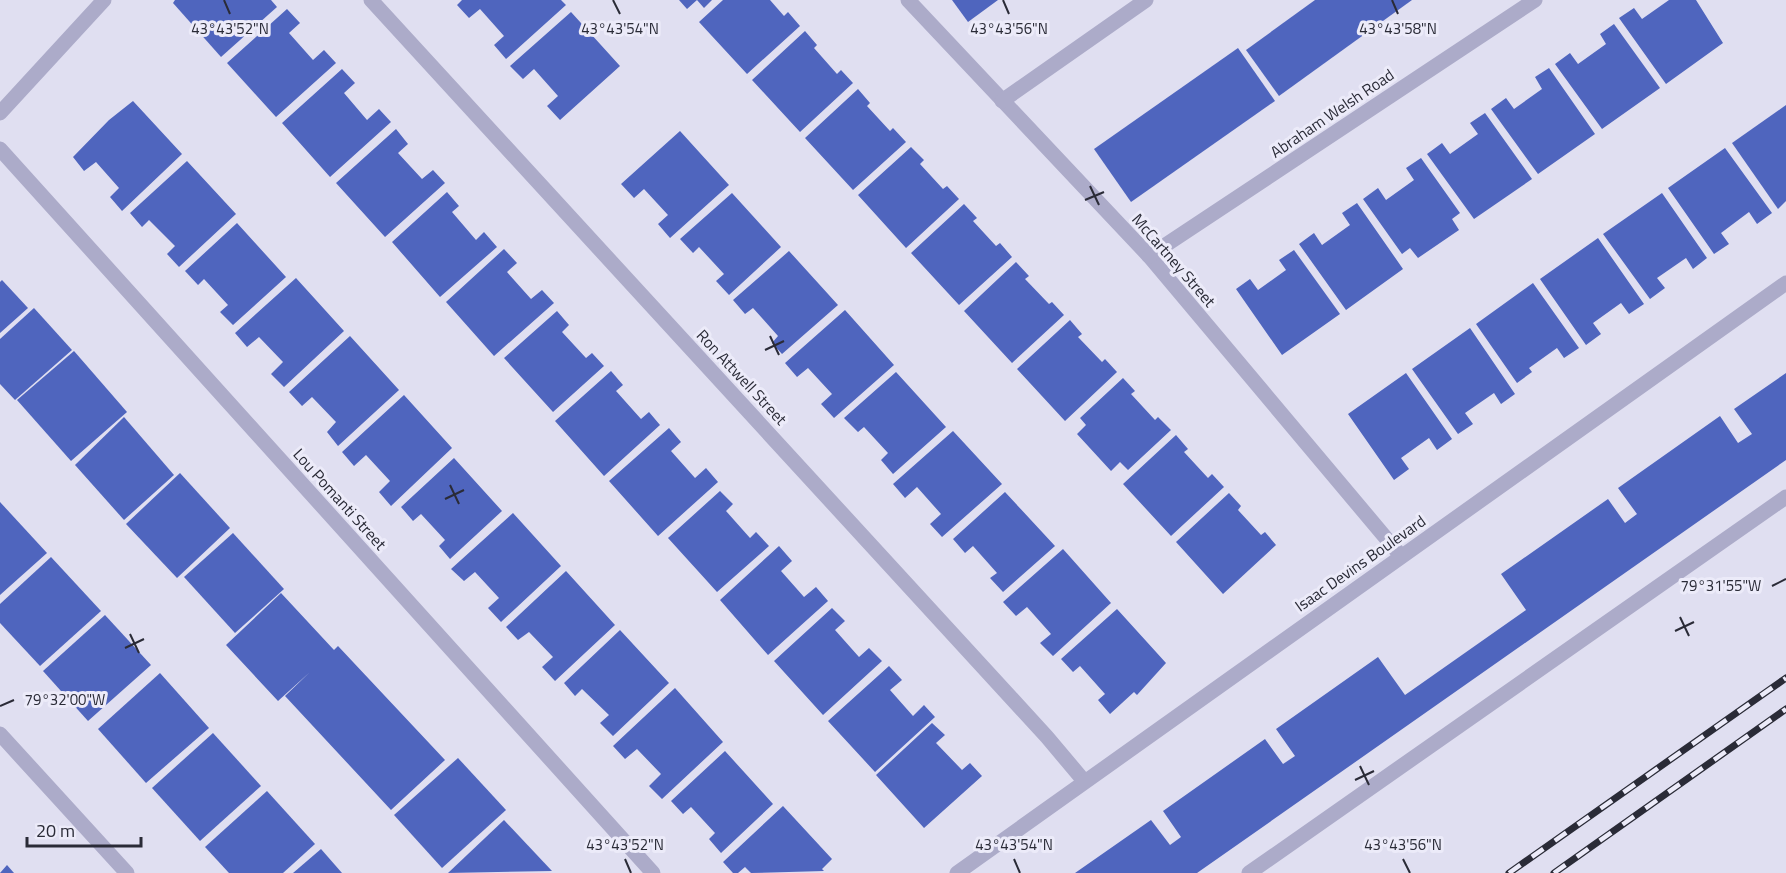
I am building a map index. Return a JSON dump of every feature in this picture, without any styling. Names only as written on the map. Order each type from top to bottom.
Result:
[{"type":"street","points":[[0,113],[104,0]]},
{"type":"street","name":"Ron Attwell Street","points":[[371,0],[1039,728],[1084,781]]},
{"type":"street","name":"McCartney Street","points":[[908,0],[1149,256],[1401,556]]},
{"type":"street","points":[[1002,101],[1146,0]]},
{"type":"street","name":"Abraham Welsh Road","points":[[1149,256],[1535,0]]},
{"type":"street","name":"Lou Pomanti Street","points":[[0,149],[653,873]]},
{"type":"street","name":"Isaac Devins Boulevard","points":[[957,873],[1786,283]]},
{"type":"street","points":[[1249,873],[1786,497]]},
{"type":"street","points":[[0,734],[127,873]]},
{"type":"building","points":[[175,0],[271,0],[277,7],[221,57],[173,3]]},
{"type":"building","points":[[462,0],[561,0],[566,5],[506,59],[494,45],[504,36],[480,9],[469,18],[457,5]]},
{"type":"building","points":[[679,0],[697,0],[687,9]]},
{"type":"building","points":[[697,0],[712,0],[704,8]]},
{"type":"building","points":[[723,0],[770,0],[784,16],[788,12],[800,26],[747,74],[699,22]]},
{"type":"building","points":[[952,0],[998,0],[968,22]]},
{"type":"building","points":[[1315,0],[1412,0],[1279,96],[1246,50]]},
{"type":"building","points":[[1669,0],[1696,0],[1723,43],[1666,84],[1619,18],[1634,8],[1642,19]]},
{"type":"building","points":[[287,9],[300,23],[289,33],[313,60],[324,50],[336,63],[276,117],[227,63]]},
{"type":"building","points":[[571,12],[620,66],[560,120],[547,106],[558,96],[534,69],[523,79],[510,66]]},
{"type":"building","points":[[1614,24],[1660,88],[1602,129],[1555,64],[1570,53],[1578,64],[1606,44],[1600,34]]},
{"type":"building","points":[[805,31],[817,45],[814,48],[837,74],[841,70],[853,83],[800,132],[752,80]]},
{"type":"building","points":[[1238,48],[1275,101],[1131,202],[1094,149]]},
{"type":"building","points":[[1549,68],[1595,134],[1538,174],[1491,109],[1506,98],[1514,109],[1542,89],[1535,77]]},
{"type":"building","points":[[342,69],[355,83],[344,93],[367,120],[379,109],[391,122],[330,177],[282,123]]},
{"type":"building","points":[[858,89],[870,103],[867,106],[890,131],[893,128],[906,142],[853,190],[805,138]]},
{"type":"building","points":[[133,101],[182,154],[122,211],[110,197],[119,188],[96,162],[84,171],[73,157],[109,120]]},
{"type":"building","points":[[1786,105],[1786,201],[1778,209],[1732,143]]},
{"type":"building","points":[[1485,113],[1532,179],[1474,219],[1427,154],[1442,143],[1450,154],[1478,134],[1470,123]]},
{"type":"building","points":[[396,129],[408,144],[398,153],[422,179],[433,170],[445,183],[385,237],[336,183]]},
{"type":"building","points":[[680,131],[729,185],[670,238],[658,224],[668,215],[644,189],[634,198],[621,184]]},
{"type":"building","points":[[911,147],[924,160],[920,164],[943,189],[947,186],[959,199],[906,248],[858,195]]},
{"type":"building","points":[[1725,148],[1772,213],[1757,224],[1749,212],[1721,233],[1729,244],[1714,254],[1668,188]]},
{"type":"building","points":[[1421,158],[1460,213],[1452,219],[1459,230],[1418,258],[1410,248],[1402,254],[1363,199],[1378,188],[1386,200],[1414,180],[1406,168]]},
{"type":"building","points":[[187,161],[236,214],[179,267],[167,254],[175,246],[149,220],[142,227],[130,213]]},
{"type":"building","points":[[447,192],[459,206],[452,212],[476,240],[484,232],[497,247],[440,297],[392,242]]},
{"type":"building","points":[[732,193],[781,247],[729,295],[716,281],[724,274],[699,247],[693,253],[680,239]]},
{"type":"building","points":[[1662,193],[1707,258],[1693,269],[1686,258],[1657,278],[1665,288],[1650,299],[1603,234]]},
{"type":"building","points":[[1357,203],[1403,269],[1346,310],[1299,244],[1314,233],[1322,245],[1350,225],[1342,213]]},
{"type":"building","points":[[964,204],[977,218],[973,221],[996,246],[1000,243],[1012,257],[959,305],[911,253]]},
{"type":"building","points":[[237,223],[286,277],[233,325],[220,312],[228,305],[204,279],[198,285],[185,271]]},
{"type":"building","points":[[1598,238],[1644,304],[1629,314],[1621,303],[1593,323],[1601,334],[1586,345],[1540,279]]},
{"type":"building","points":[[504,249],[517,263],[507,272],[531,299],[542,290],[554,303],[494,356],[446,302]]},
{"type":"building","points":[[1294,250],[1340,314],[1282,355],[1236,289],[1250,279],[1258,290],[1286,270],[1279,260]]},
{"type":"building","points":[[789,251],[838,305],[782,354],[772,343],[778,336],[753,308],[745,314],[733,300]]},
{"type":"building","points":[[1016,262],[1029,276],[1025,279],[1049,304],[1052,302],[1064,315],[1012,363],[964,311]]},
{"type":"building","points":[[296,278],[344,331],[284,387],[271,374],[283,362],[259,337],[247,347],[235,333]]},
{"type":"building","points":[[2,280],[28,308],[0,333],[0,282]]},
{"type":"building","points":[[1533,283],[1579,348],[1564,358],[1557,348],[1529,368],[1532,372],[1517,383],[1476,324]]},
{"type":"building","points":[[34,308],[72,350],[15,400],[0,384],[0,339]]},
{"type":"building","points":[[845,310],[894,365],[834,418],[821,404],[832,394],[808,368],[797,377],[785,363]]},
{"type":"building","points":[[557,311],[569,325],[562,332],[586,358],[592,353],[604,366],[553,412],[504,358]]},
{"type":"building","points":[[1070,320],[1082,334],[1078,337],[1102,362],[1105,359],[1117,372],[1065,421],[1017,369]]},
{"type":"building","points":[[1470,328],[1515,394],[1501,404],[1494,393],[1465,413],[1473,424],[1458,434],[1412,369]]},
{"type":"building","points":[[350,336],[399,390],[338,446],[327,432],[336,422],[312,397],[302,406],[289,392]]},
{"type":"building","points":[[74,351],[127,412],[71,461],[17,400]]},
{"type":"building","points":[[611,371],[623,385],[616,391],[641,419],[649,412],[660,425],[604,476],[555,421]]},
{"type":"building","points":[[896,372],[946,427],[893,474],[881,460],[888,453],[864,427],[858,432],[844,418]]},
{"type":"building","points":[[1406,373],[1452,439],[1437,450],[1429,438],[1401,458],[1409,469],[1394,480],[1348,414]]},
{"type":"building","points":[[1786,373],[1786,460],[1197,873],[1075,873],[1151,820],[1170,845],[1181,837],[1163,811],[1265,739],[1283,764],[1295,756],[1276,729],[1378,657],[1405,695],[1526,610],[1501,574],[1608,499],[1625,523],[1637,514],[1618,488],[1720,416],[1738,443],[1752,434],[1734,409]]},
{"type":"building","points":[[1123,378],[1135,391],[1131,394],[1155,420],[1158,417],[1171,430],[1128,470],[1120,462],[1111,471],[1077,434],[1086,425],[1080,418]]},
{"type":"building","points":[[404,395],[452,448],[391,506],[379,492],[390,481],[366,455],[354,466],[342,452]]},
{"type":"building","points":[[124,417],[174,475],[124,520],[75,465]]},
{"type":"building","points":[[669,428],[681,442],[671,451],[695,478],[706,468],[718,482],[658,536],[609,481]]},
{"type":"building","points":[[953,431],[1002,484],[942,537],[930,524],[941,514],[917,487],[905,498],[893,484]]},
{"type":"building","points":[[1176,435],[1188,449],[1184,452],[1208,478],[1212,474],[1224,487],[1171,536],[1123,484]]},
{"type":"building","points":[[454,458],[502,511],[450,559],[439,546],[445,540],[421,514],[413,521],[401,507]]},
{"type":"building","points":[[180,473],[230,528],[177,578],[126,524]]},
{"type":"building","points":[[720,491],[733,504],[726,511],[750,538],[756,532],[769,546],[717,592],[668,538]]},
{"type":"building","points":[[1005,492],[1055,546],[1003,592],[990,578],[997,573],[973,546],[965,553],[953,539]]},
{"type":"building","points":[[1229,493],[1241,506],[1238,510],[1261,535],[1265,532],[1276,545],[1223,594],[1176,542]]},
{"type":"building","points":[[0,502],[47,553],[0,595]]},
{"type":"building","points":[[513,513],[561,566],[501,622],[488,608],[499,598],[475,572],[464,581],[451,569]]},
{"type":"building","points":[[233,533],[284,589],[235,633],[184,577]]},
{"type":"building","points":[[779,546],[792,561],[781,571],[804,597],[816,587],[828,601],[768,655],[720,600]]},
{"type":"building","points":[[1063,549],[1111,603],[1053,656],[1040,643],[1051,634],[1027,607],[1016,616],[1003,602]]},
{"type":"building","points":[[51,557],[101,611],[40,666],[0,623],[0,604]]},
{"type":"building","points":[[566,571],[615,625],[555,681],[542,667],[553,657],[529,632],[518,640],[506,627]]},
{"type":"building","points":[[281,593],[334,650],[338,646],[445,760],[391,810],[285,696],[310,672],[278,701],[226,645]]},
{"type":"building","points":[[832,608],[845,621],[835,630],[859,657],[869,648],[882,661],[823,715],[774,661]]},
{"type":"building","points":[[1117,609],[1166,663],[1137,695],[1134,692],[1110,714],[1098,700],[1105,694],[1080,666],[1073,672],[1061,659]]},
{"type":"building","points":[[105,615],[151,665],[88,721],[43,671]]},
{"type":"building","points":[[620,630],[669,683],[613,736],[600,723],[609,715],[582,689],[575,696],[564,683]]},
{"type":"building","points":[[889,666],[902,680],[890,690],[913,716],[924,705],[935,717],[875,772],[828,721]]},
{"type":"building","points":[[160,673],[209,728],[146,783],[98,729]]},
{"type":"building","points":[[675,688],[723,742],[662,799],[649,786],[661,774],[637,749],[625,759],[613,746]]},
{"type":"building","points":[[932,723],[945,735],[936,743],[962,770],[970,763],[982,776],[924,828],[876,775]]},
{"type":"building","points":[[213,733],[261,786],[200,841],[152,788]]},
{"type":"building","points":[[725,751],[773,804],[721,853],[709,839],[715,833],[691,807],[683,814],[671,801]]},
{"type":"building","points":[[458,758],[506,810],[442,868],[394,815]]},
{"type":"building","points":[[267,791],[315,844],[283,873],[229,873],[205,847]]},
{"type":"building","points":[[783,806],[832,859],[822,869],[824,871],[751,873],[745,867],[738,873],[733,873],[723,862]]},
{"type":"building","points":[[504,820],[552,871],[448,873]]},
{"type":"building","points":[[321,849],[342,873],[293,873]]},
{"type":"building","points":[[7,865],[14,873],[0,873]]},
{"type":"railway","points":[[1509,873],[1786,678]]},
{"type":"railway","points":[[1554,873],[1786,709]]}]
